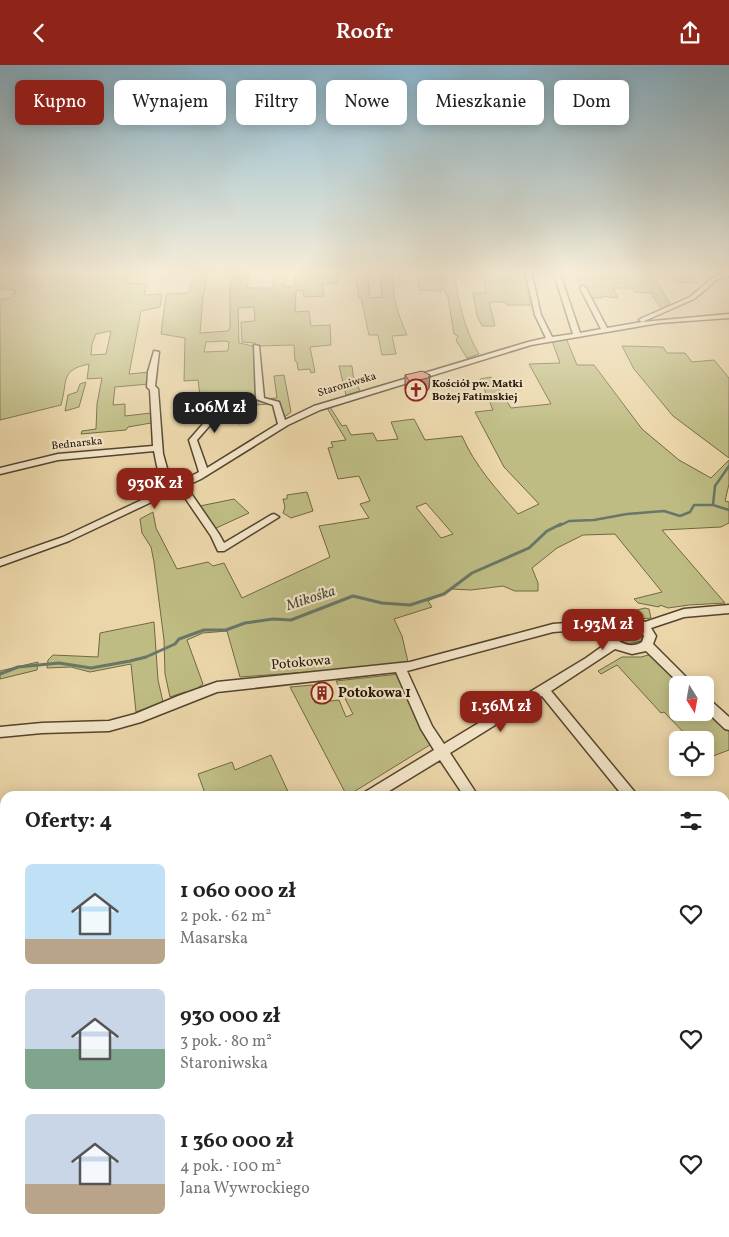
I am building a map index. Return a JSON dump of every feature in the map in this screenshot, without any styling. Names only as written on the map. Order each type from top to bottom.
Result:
[{"type":"street","points":[[543,326],[550,339]]},
{"type":"street","points":[[574,326],[577,334]]},
{"type":"street","points":[[602,326],[604,330]]},
{"type":"street","name":"Staroniwska","points":[[0,563],[52,545],[181,485],[204,473],[282,424],[317,407],[510,348],[550,339],[630,326]]},
{"type":"street","points":[[256,346],[260,399],[276,404],[282,424]]},
{"type":"street","points":[[156,352],[151,387],[154,389],[158,448],[162,470],[170,490]]},
{"type":"street","points":[[202,397],[207,424],[193,440],[204,473]]},
{"type":"street","name":"Bednarska","points":[[0,471],[58,457],[158,448]]},
{"type":"street","points":[[181,485],[216,536],[221,549],[274,517]]},
{"type":"street","points":[[644,626],[684,613],[729,609]]},
{"type":"street","points":[[623,618],[634,620],[644,626],[650,636],[647,645],[635,650],[614,644],[607,637],[606,629],[610,622],[623,618]]},
{"type":"street","name":"Potokowa","points":[[0,732],[42,728],[110,726],[137,718],[217,687],[399,667],[438,660],[553,628],[580,626],[606,629]]},
{"type":"street","points":[[378,791],[544,690],[614,644]]},
{"type":"street","points":[[647,645],[679,676]]},
{"type":"street","points":[[399,667],[427,729],[468,791]]},
{"type":"street","points":[[544,690],[627,791]]},
{"type":"street","points":[[714,711],[729,725]]},
{"type":"shaded area","points":[[0,326],[138,326],[129,374],[150,372],[149,384],[115,387],[113,405],[125,404],[125,416],[151,413],[151,423],[128,427],[126,430],[81,434],[82,431],[96,429],[97,404],[102,378],[87,379],[89,364],[73,369],[69,373],[61,405],[0,420]],"holes":[[[111,331],[106,354],[91,355],[92,344],[96,334]]]},
{"type":"shaded area","points":[[162,326],[201,326],[200,333],[228,331],[230,326],[239,326],[239,343],[253,346],[258,400],[269,404],[243,406],[247,422],[239,424],[235,413],[208,417],[205,396],[200,396],[198,380],[184,381],[185,338],[161,334]],"holes":[[[224,341],[229,342],[228,351],[204,352],[206,342]]]},
{"type":"shaded area","points":[[241,326],[330,326],[331,345],[310,347],[315,372],[311,373],[310,369],[298,370],[297,362],[295,361],[294,345],[258,346],[255,343],[242,342]]},
{"type":"shaded area","points":[[367,326],[403,326],[407,335],[392,336],[396,354],[382,355],[378,335],[369,335]]},
{"type":"shaded area","points":[[453,326],[466,326],[479,354],[467,358],[456,340],[458,336],[454,334]]},
{"type":"shaded area","points":[[566,338],[577,365],[594,365],[642,429],[679,460],[711,478],[729,460],[729,484],[725,501],[729,502],[729,523],[721,527],[662,530],[725,603],[668,608],[660,605],[659,607],[638,603],[634,599],[662,592],[615,534],[583,535],[557,548],[532,568],[538,583],[538,591],[515,591],[503,586],[471,590],[452,589],[428,601],[432,607],[394,619],[402,636],[408,662],[361,668],[240,677],[227,631],[203,633],[187,640],[203,684],[191,693],[185,692],[170,697],[165,674],[164,640],[154,562],[151,547],[142,533],[140,519],[153,512],[156,528],[177,569],[208,562],[213,566],[224,563],[242,598],[330,557],[319,526],[369,518],[360,504],[370,501],[359,476],[338,479],[328,448],[333,447],[331,442],[346,440],[327,408],[330,407],[342,426],[346,425],[351,435],[373,433],[377,441],[398,439],[391,422],[414,419],[425,440],[462,436],[480,468],[518,514],[539,504],[504,467],[475,412],[493,410],[480,379],[491,377],[511,408],[551,404],[529,364],[560,363],[552,341]],"holes":[[[426,503],[453,534],[441,538],[416,507]]]},
{"type":"shaded area","points":[[622,346],[663,347],[667,353],[685,353],[692,362],[714,360],[729,378],[729,458],[673,416],[634,369]]},
{"type":"shaded area","points":[[339,366],[352,366],[353,375],[360,391],[346,395]]},
{"type":"shaded area","points":[[284,375],[291,412],[282,419],[277,402],[261,399],[277,398],[274,376]]},
{"type":"shaded area","points":[[86,382],[79,407],[65,411],[68,395],[77,392],[80,384]]},
{"type":"shaded area","points":[[307,492],[313,511],[291,518],[283,513],[285,507],[283,499],[287,499],[287,495]]},
{"type":"shaded area","points":[[234,499],[249,513],[214,529],[200,506]]},
{"type":"shaded area","points":[[645,608],[649,609],[651,618],[592,621]]},
{"type":"shaded area","points":[[154,622],[158,680],[163,702],[136,712],[131,664],[90,672],[71,667],[47,668],[48,660],[53,655],[98,657],[100,633]]},
{"type":"shaded area","points":[[621,623],[637,627],[643,635],[641,641],[629,644],[617,639],[613,630]]},
{"type":"shaded area","points":[[652,654],[673,676],[669,676],[669,717],[664,712],[661,713],[617,665],[601,674],[598,671],[622,657],[641,657]]},
{"type":"shaded area","points":[[38,662],[37,670],[0,679],[0,671]]},
{"type":"shaded area","points":[[399,674],[433,743],[355,791],[344,791],[290,687],[313,685],[315,703],[339,700],[346,717],[353,714],[336,681]]},
{"type":"shaded area","points":[[714,716],[729,730],[729,750],[714,756],[714,731],[682,731],[673,721],[714,721]]},
{"type":"shaded area","points":[[271,755],[288,791],[204,791],[198,774],[232,762],[235,770]]},
{"type":"building","points":[[422,371],[430,375],[428,378],[410,382],[405,375]]},
{"type":"waterway","points":[[713,505],[715,486],[729,466]]},
{"type":"waterway","name":"Mikośka","points":[[559,526],[569,521],[594,520],[627,514],[664,511],[680,516],[690,512],[694,505],[713,505]]},
{"type":"waterway","name":"Mikośka","points":[[713,505],[729,510]]},
{"type":"waterway","name":"Mikośka","points":[[0,674],[18,667],[59,663],[91,668],[130,661],[146,657],[175,644],[179,639],[204,630],[226,630],[245,623],[273,619],[291,620],[353,596],[382,603],[410,605],[444,594],[472,573],[529,548],[547,531],[561,524]]},
{"type":"place","name":"Kościół pw. Matki Bożej Fatimskiej","points":[[416,390]]},
{"type":"place","name":"Potokowa 1","points":[[322,693]]}]
